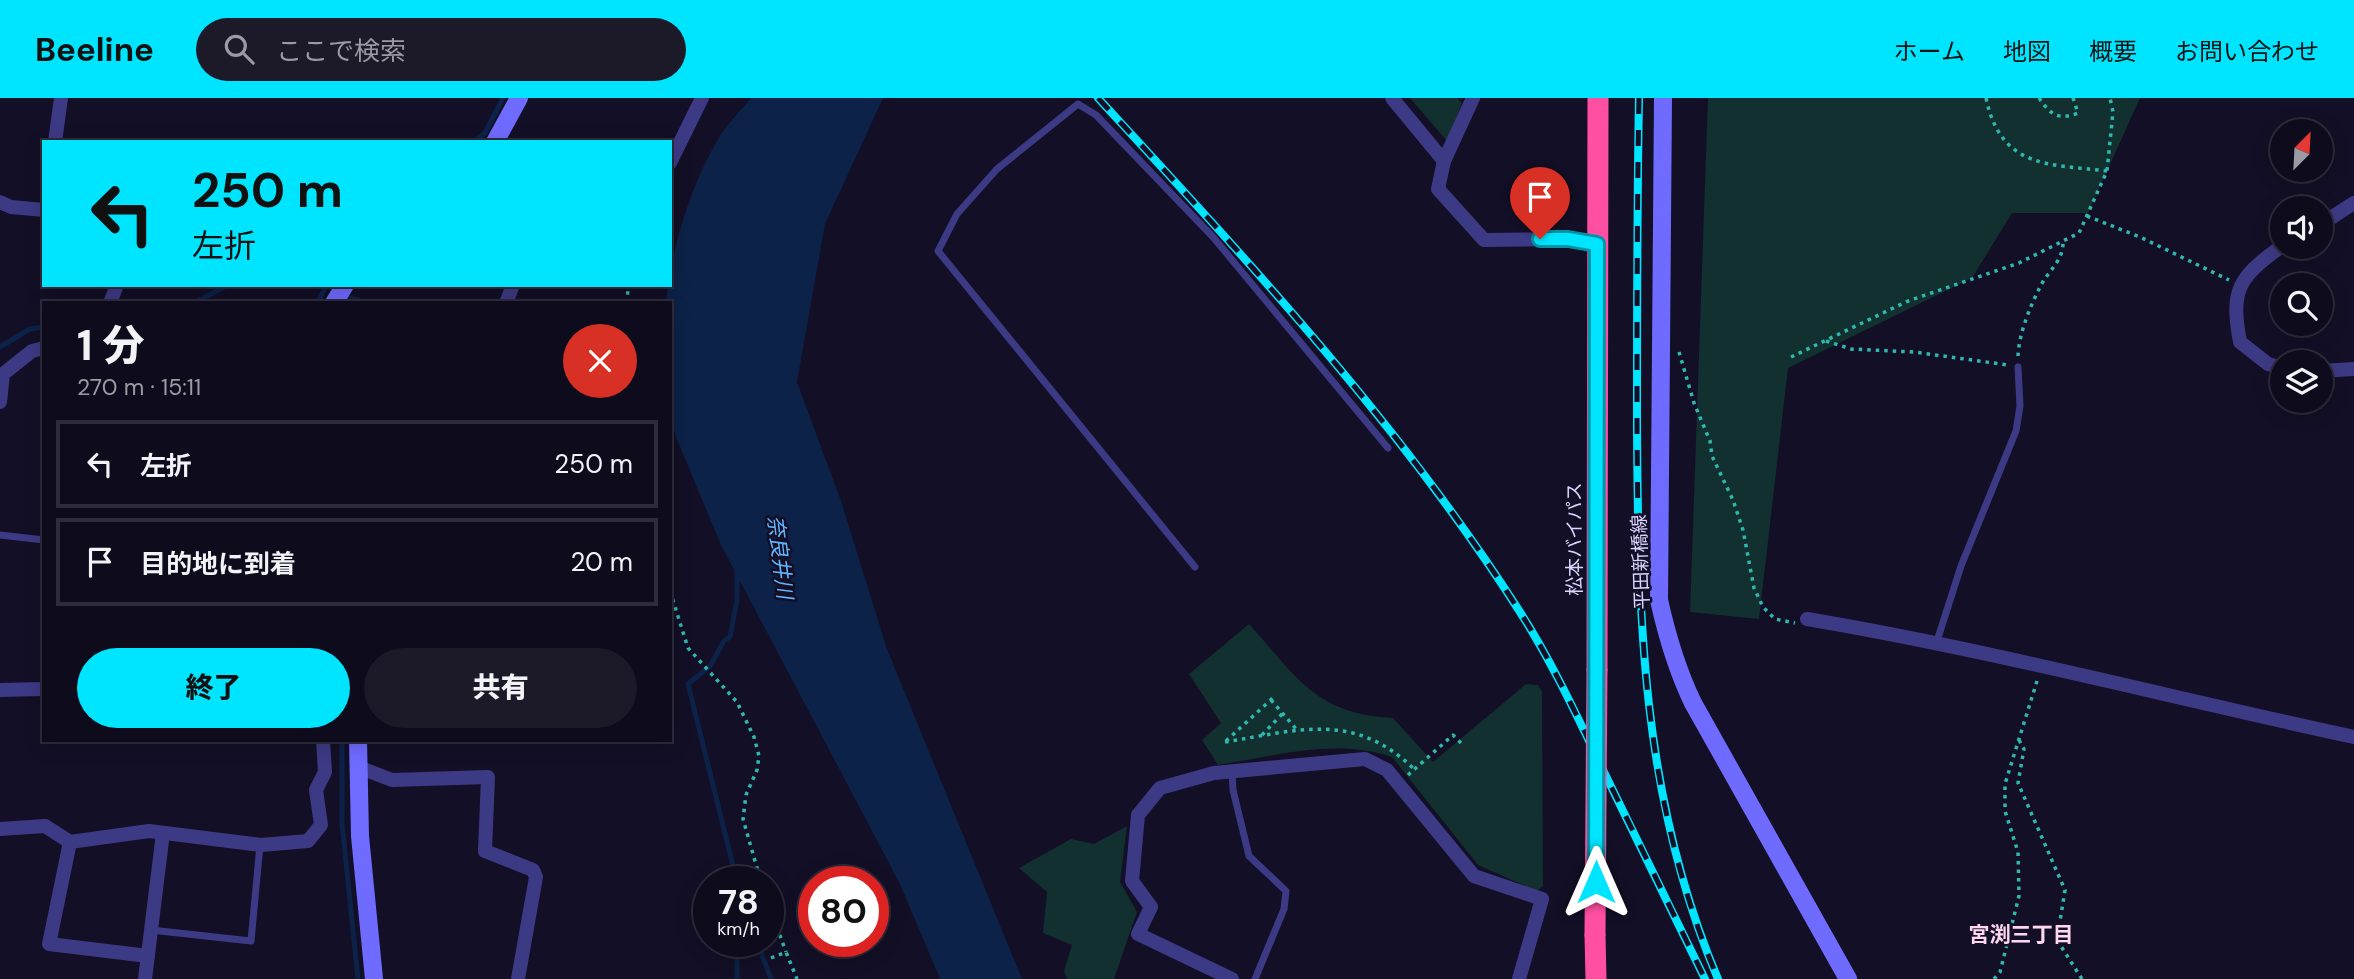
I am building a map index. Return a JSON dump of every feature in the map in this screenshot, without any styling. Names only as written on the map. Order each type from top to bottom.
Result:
[{"type":"highway","name":"松本バイパス","points":[[1596,979],[1598,98]]},
{"type":"main road","points":[[496,140],[519,98]]},
{"type":"main road","name":"平田新橋線","points":[[1663,98],[1659,586],[1666,634],[1680,676],[1693,703],[1849,979]]},
{"type":"main road","points":[[358,742],[360,836],[374,979]]},
{"type":"street","points":[[55,140],[61,98]]},
{"type":"street","points":[[672,159],[702,98]]},
{"type":"street","points":[[1392,98],[1444,160]]},
{"type":"street","points":[[1473,98],[1444,160],[1438,189],[1484,240],[1568,239],[1597,244]]},
{"type":"street","points":[[2333,217],[2354,204]]},
{"type":"street","points":[[4,207],[42,210]]},
{"type":"street","points":[[2270,255],[2257,264],[2238,288],[2235,316],[2240,342],[2270,365]]},
{"type":"street","points":[[0,402],[3,374],[32,351],[42,348]]},
{"type":"street","points":[[2333,370],[2354,369]]},
{"type":"street","points":[[1807,619],[1937,641],[2354,737]]},
{"type":"street","points":[[0,690],[42,690]]},
{"type":"street","points":[[0,830],[45,826],[70,842],[149,831],[261,845],[308,841],[321,825],[316,790],[325,772],[323,742]]},
{"type":"street","points":[[1232,979],[1138,934],[1151,907],[1132,881],[1138,815],[1160,788],[1232,771],[1366,759],[1387,770],[1474,876],[1542,899],[1519,979]]},
{"type":"street","points":[[358,767],[392,780],[488,777],[485,850],[533,870],[536,877],[518,979]]},
{"type":"street","points":[[145,979],[163,833]]},
{"type":"street","points":[[70,842],[49,944],[148,956]]},
{"type":"lane","points":[[1195,567],[938,251],[957,214],[997,169],[1078,104],[1096,115],[1213,237],[1388,448]]},
{"type":"lane","points":[[1937,641],[1961,566],[2015,431],[2020,406],[2018,367]]},
{"type":"lane","points":[[0,535],[42,540]]},
{"type":"lane","points":[[1232,771],[1233,790],[1249,856],[1286,891],[1284,909],[1255,979]]},
{"type":"lane","points":[[151,930],[251,941],[261,845]]},
{"type":"path","points":[[1986,98],[1993,122],[2004,140],[2030,160],[2045,166],[2107,171]]},
{"type":"path","points":[[2039,98],[2051,113],[2066,118],[2078,113],[2073,98]]},
{"type":"path","points":[[1791,357],[1908,301],[1959,285],[2063,243],[2079,233],[2107,171],[2113,112],[2110,98]]},
{"type":"path","points":[[2087,216],[2204,267],[2228,279],[2238,288]]},
{"type":"path","points":[[1824,341],[1851,349],[1914,352],[2018,367],[2018,347],[2029,310],[2041,286],[2063,256],[2063,243]]},
{"type":"path","points":[[1677,345],[1712,456],[1733,500],[1754,587],[1763,607],[1775,619],[1793,623],[1807,619]]},
{"type":"path","points":[[672,597],[688,648],[737,702],[754,737],[759,756],[757,770],[746,795],[743,819],[756,866]]},
{"type":"path","points":[[1994,979],[2000,972],[2019,896],[2018,852],[2005,811],[2005,784],[2042,666]]},
{"type":"path","points":[[1297,730],[1273,698],[1224,742],[1261,736],[1297,730],[1315,727],[1338,729],[1385,744],[1414,769]]},
{"type":"path","points":[[1261,736],[1283,713]]},
{"type":"path","points":[[1398,783],[1453,735],[1462,744]]},
{"type":"path","points":[[2019,740],[2024,749],[2018,783],[2065,890],[2056,940],[2082,979]]},
{"type":"path","points":[[784,947],[797,979]]},
{"type":"path","points":[[771,958],[786,952]]},
{"type":"green space","points":[[1410,98],[1457,98],[1462,103],[1447,141]]},
{"type":"green space","points":[[1708,98],[2140,98],[2088,213],[2012,213],[1972,278],[1788,368],[1759,619],[1690,612]]},
{"type":"green space","points":[[1249,624],[1310,689],[1344,709],[1393,718],[1433,762],[1526,684],[1538,685],[1542,692],[1543,886],[1537,891],[1478,865],[1392,757],[1349,749],[1305,750],[1218,765],[1202,740],[1221,723],[1189,674]]},
{"type":"green space","points":[[1127,826],[1120,882],[1137,912],[1114,979],[1067,979],[1064,971],[1072,945],[1043,933],[1047,892],[1019,868],[1071,839],[1094,844]]},
{"type":"water","name":"奈良井川","points":[[751,98],[883,98],[825,224],[797,382],[841,501],[887,649],[1022,979],[940,979],[900,884],[721,545],[678,442],[672,425],[672,301],[666,301],[668,287],[672,287],[672,261],[691,196],[723,131]]},
{"type":"waterway","points":[[476,140],[485,133],[503,98]]},
{"type":"waterway","points":[[198,301],[224,287]]},
{"type":"waterway","points":[[318,301],[326,287]]},
{"type":"waterway","points":[[350,298],[361,301]]},
{"type":"waterway","points":[[0,347],[30,329],[42,327]]},
{"type":"waterway","points":[[733,866],[688,684],[710,666],[724,641],[730,637],[737,600],[737,570]]},
{"type":"waterway","points":[[342,742],[342,823],[358,979]]},
{"type":"waterway","points":[[737,957],[737,979]]},
{"type":"waterway","points":[[763,957],[771,979]]},
{"type":"railway","points":[[1098,98],[1320,346],[1425,475],[1474,543],[1532,631],[1574,709],[1705,979]]},
{"type":"railway","points":[[1639,98],[1639,565],[1649,705],[1673,843],[1692,911],[1718,979]]},
{"type":"district","name":"宮渕三丁目","points":[[2021,935]]},
{"type":"route","points":[[1540,239],[1568,239],[1597,244],[1596,882]]}]
